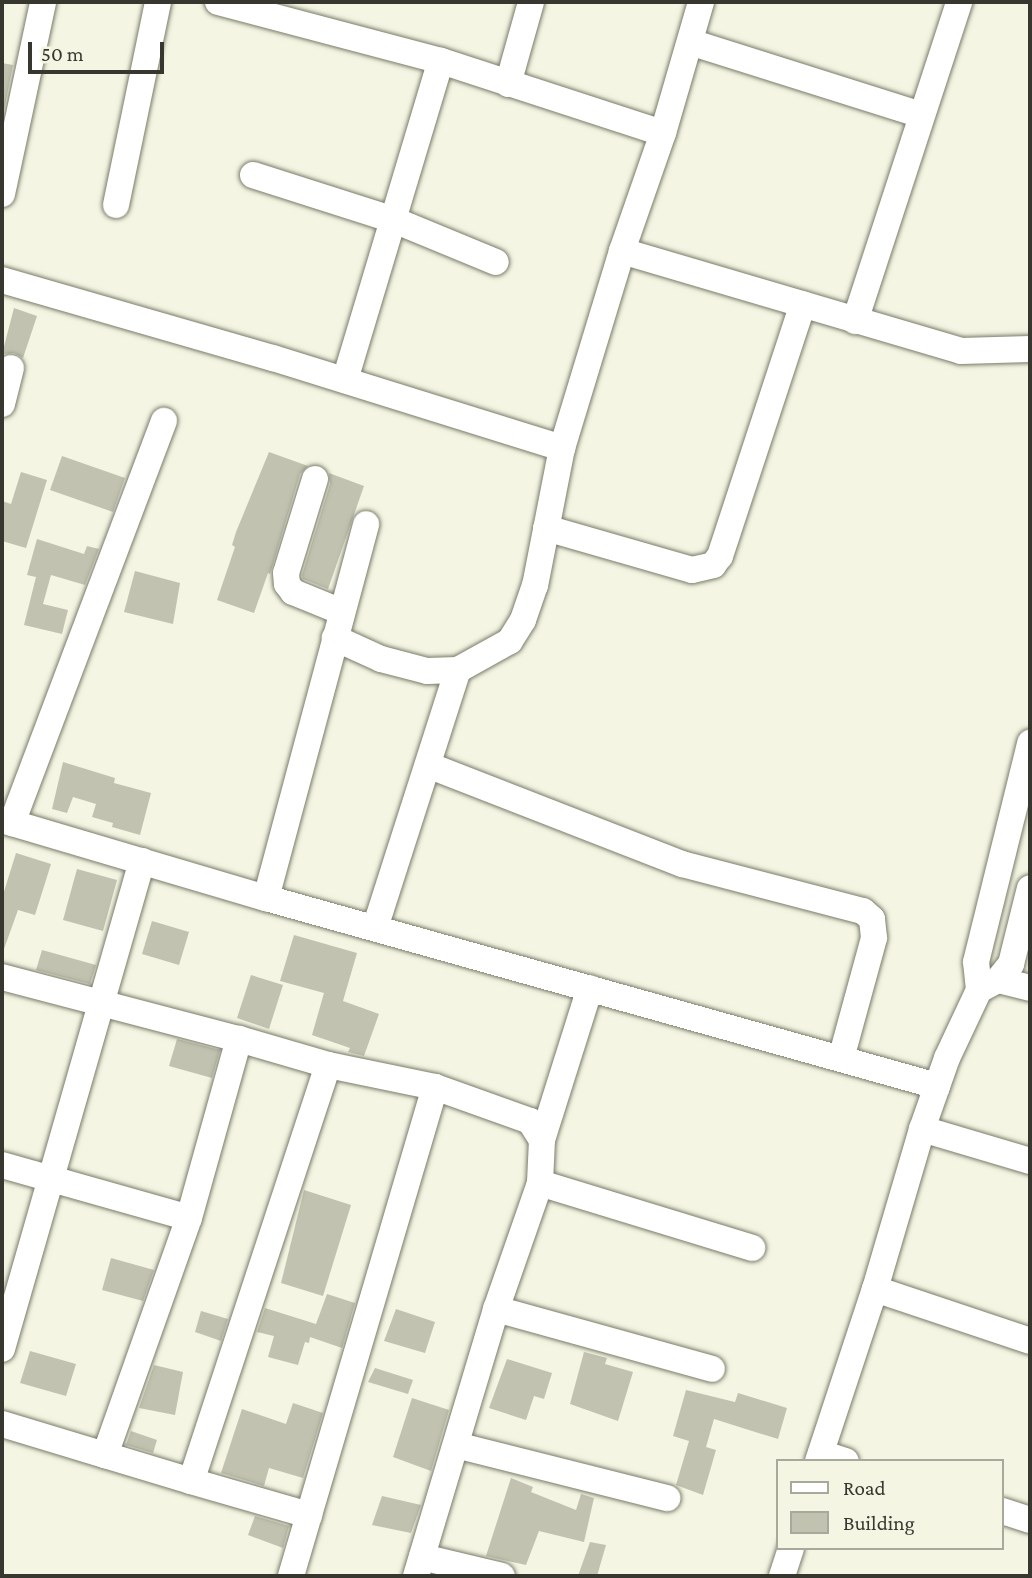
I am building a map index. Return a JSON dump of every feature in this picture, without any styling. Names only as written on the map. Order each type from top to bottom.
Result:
[{"type":"street","points":[[2,194],[43,2]]},
{"type":"street","points":[[116,205],[158,2]]},
{"type":"street","points":[[218,2],[307,13],[508,84],[663,133]]},
{"type":"street","points":[[508,84],[531,2]]},
{"type":"street","points":[[315,478],[286,573],[287,584],[293,592],[381,659],[427,671],[458,670],[510,641],[523,620],[535,585],[562,448],[622,251],[663,133],[701,2]]},
{"type":"street","points":[[855,321],[959,2]]},
{"type":"street","points":[[690,42],[922,115]]},
{"type":"street","points":[[345,380],[441,61]]},
{"type":"street","points":[[253,175],[394,220],[496,262]]},
{"type":"street","points":[[622,251],[961,351],[1030,349]]},
{"type":"street","points":[[2,280],[345,380],[562,448]]},
{"type":"street","points":[[546,528],[692,570],[713,565],[720,556],[803,304]]},
{"type":"street","points":[[2,404],[11,368]]},
{"type":"street","points":[[164,421],[7,821],[266,898],[937,1086]]},
{"type":"street","points":[[266,898],[366,524]]},
{"type":"street","points":[[375,928],[458,670]]},
{"type":"street","points":[[989,985],[975,962],[1030,743]]},
{"type":"street","points":[[428,765],[682,864],[863,911],[872,919],[873,937],[841,1059]]},
{"type":"street","points":[[2,1349],[142,860]]},
{"type":"street","points":[[828,1458],[875,1289],[937,1086],[989,985],[1012,964],[1030,888]]},
{"type":"street","points":[[2,977],[328,1065],[435,1087],[530,1121],[542,1140]]},
{"type":"street","points":[[989,985],[1030,988]]},
{"type":"street","points":[[502,1576],[419,1567],[496,1309],[540,1183],[542,1140],[590,988]]},
{"type":"street","points":[[105,1455],[189,1218],[239,1039]]},
{"type":"street","points":[[191,1481],[328,1065]]},
{"type":"street","points":[[291,1576],[435,1087]]},
{"type":"street","points":[[922,1129],[1030,1161]]},
{"type":"street","points":[[2,1165],[189,1218]]},
{"type":"street","points":[[540,1183],[752,1248]]},
{"type":"street","points":[[875,1289],[1030,1341]]},
{"type":"street","points":[[496,1309],[712,1369]]},
{"type":"street","points":[[2,1424],[309,1515]]},
{"type":"street","points":[[456,1445],[667,1498]]},
{"type":"street","points":[[1004,1512],[1030,1520]]},
{"type":"street","points":[[782,1576],[790,1550]]},
{"type":"building","points":[[2,63],[13,65],[2,120]]},
{"type":"building","points":[[14,308],[37,316],[23,358],[14,353],[2,354]]},
{"type":"building","points":[[269,452],[308,466],[300,474],[270,574],[268,573],[254,613],[217,600],[235,547],[232,545],[236,532]]},
{"type":"building","points":[[62,456],[125,478],[113,512],[50,490]]},
{"type":"building","points":[[21,472],[47,480],[26,548],[2,541],[2,501],[11,504]]},
{"type":"building","points":[[329,473],[364,486],[328,589],[303,579],[302,575],[330,484]]},
{"type":"building","points":[[37,539],[84,554],[87,546],[99,549],[85,585],[51,575],[43,604],[68,610],[62,634],[24,625],[36,577],[27,575]]},
{"type":"building","points":[[135,571],[180,583],[173,624],[124,612]]},
{"type":"building","points":[[63,762],[115,778],[114,783],[151,793],[140,835],[112,827],[113,823],[92,817],[96,804],[73,797],[67,813],[52,809]]},
{"type":"building","points":[[16,853],[51,864],[35,915],[18,910],[4,949],[2,898]]},
{"type":"building","points":[[77,869],[117,880],[103,931],[63,920]]},
{"type":"building","points":[[152,921],[189,932],[179,965],[142,954]]},
{"type":"building","points":[[294,935],[357,953],[343,1001],[379,1014],[364,1056],[348,1052],[350,1048],[312,1035],[324,993],[280,981]]},
{"type":"building","points":[[42,950],[96,965],[90,984],[36,970]]},
{"type":"building","points":[[251,975],[283,985],[269,1029],[237,1018]]},
{"type":"building","points":[[177,1039],[220,1050],[212,1078],[169,1066]]},
{"type":"building","points":[[304,1190],[351,1205],[323,1296],[281,1283]]},
{"type":"building","points":[[111,1258],[154,1270],[143,1301],[102,1290]]},
{"type":"building","points":[[327,1294],[355,1303],[342,1348],[310,1337],[309,1343],[305,1342],[298,1365],[268,1357],[274,1336],[257,1332],[265,1308],[316,1324]]},
{"type":"building","points":[[396,1309],[435,1322],[425,1353],[384,1341]]},
{"type":"building","points":[[201,1311],[228,1319],[221,1341],[195,1332]]},
{"type":"building","points":[[30,1351],[76,1364],[66,1396],[20,1383]]},
{"type":"building","points":[[584,1352],[607,1358],[605,1364],[633,1372],[618,1421],[570,1404]]},
{"type":"building","points":[[507,1359],[552,1373],[544,1399],[534,1396],[526,1420],[489,1408]]},
{"type":"building","points":[[154,1365],[183,1372],[175,1415],[139,1408]]},
{"type":"building","points":[[375,1368],[413,1380],[408,1394],[368,1382]]},
{"type":"building","points":[[686,1390],[735,1402],[738,1393],[787,1408],[778,1439],[714,1419],[706,1447],[716,1450],[703,1495],[676,1485],[689,1441],[673,1436]]},
{"type":"building","points":[[412,1398],[449,1410],[431,1471],[393,1457]]},
{"type":"building","points":[[293,1403],[323,1413],[303,1478],[269,1468],[264,1486],[221,1473],[242,1409],[286,1424]]},
{"type":"building","points":[[131,1431],[157,1440],[153,1453],[126,1445]]},
{"type":"building","points":[[511,1478],[533,1487],[531,1492],[576,1510],[581,1494],[594,1498],[584,1542],[539,1531],[526,1565],[486,1556]]},
{"type":"building","points":[[382,1496],[421,1505],[411,1533],[372,1525]]},
{"type":"building","points":[[255,1516],[289,1526],[283,1548],[248,1535]]},
{"type":"building","points":[[590,1542],[606,1545],[597,1576],[578,1576]]}]
